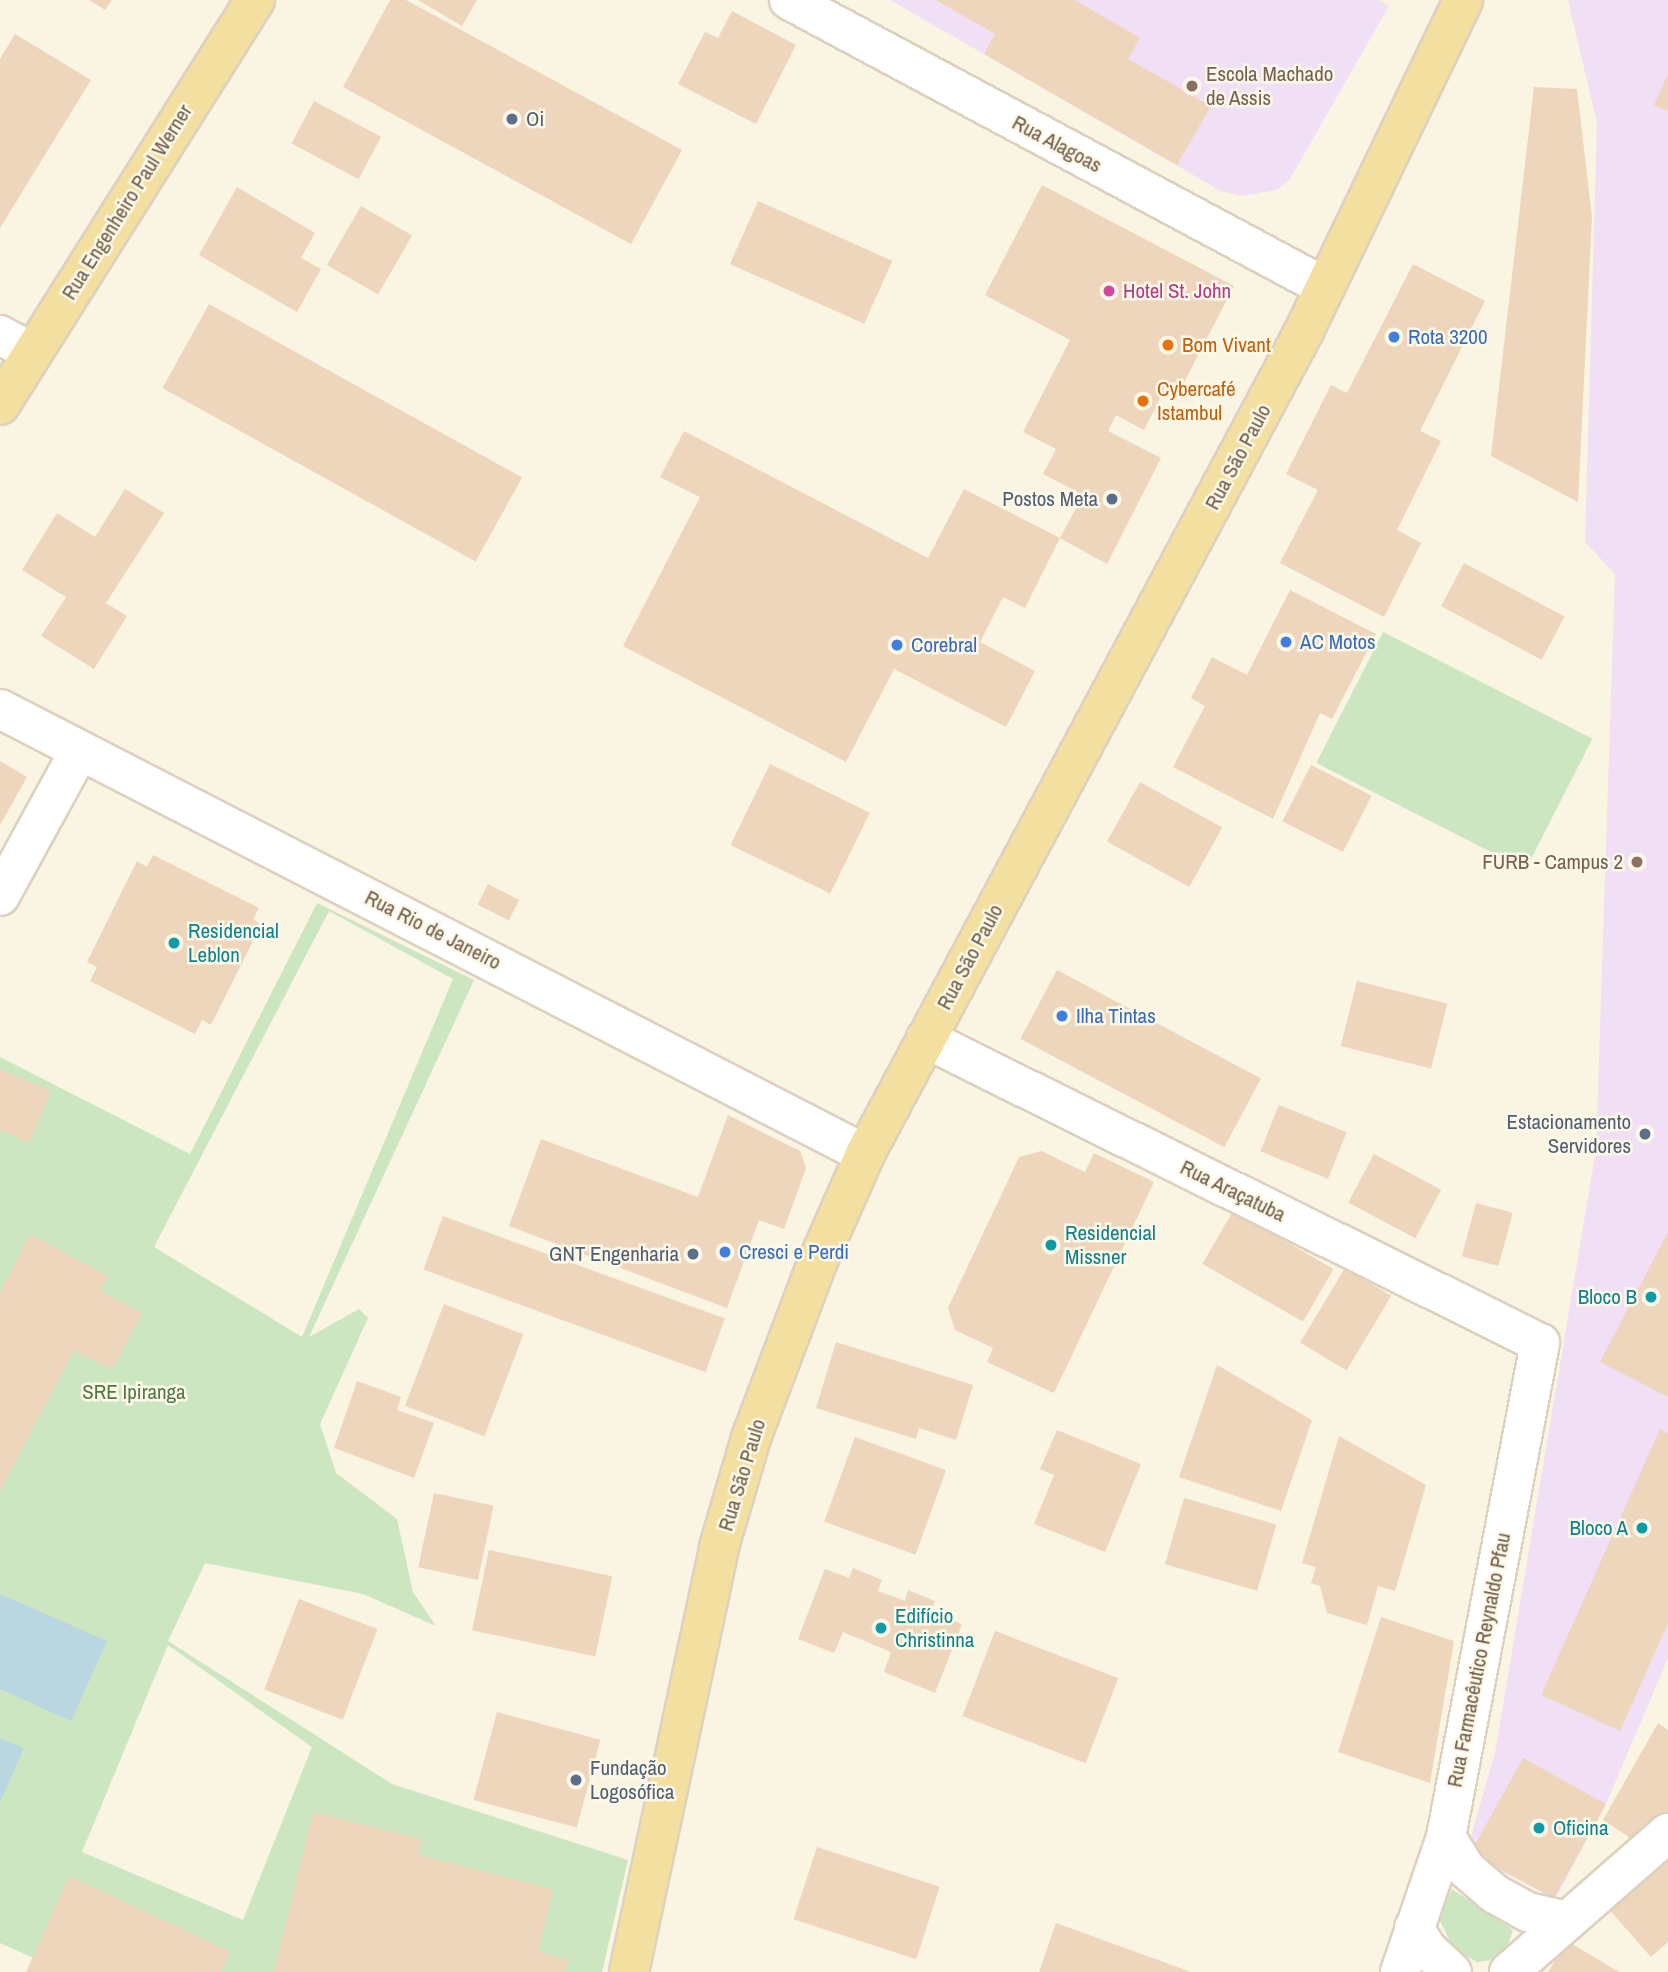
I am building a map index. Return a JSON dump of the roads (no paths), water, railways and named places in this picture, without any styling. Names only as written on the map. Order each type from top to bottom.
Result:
[{"type":"main road","name":"Rua Engenheiro Paul Werner","points":[[0,405],[16,344],[255,0]]},
{"type":"main road","name":"Rua São Paulo","points":[[629,1972],[719,1548],[756,1425],[865,1154],[1325,287],[1464,0]]},
{"type":"street","name":"Rua Alagoas","points":[[789,0],[1325,287]]},
{"type":"street","name":"Rua Rio de Janeiro","points":[[0,709],[865,1154]]},
{"type":"street","points":[[0,896],[80,750]]},
{"type":"street","name":"Rua Araçatuba","points":[[926,1039],[1540,1343]]},
{"type":"street","name":"Rua Farmacêutico Reynaldo Pfau","points":[[1399,1972],[1446,1837],[1540,1343]]},
{"type":"street","points":[[1509,1972],[1668,1833]]},
{"type":"street","points":[[1446,1837],[1466,1869],[1494,1894],[1528,1912],[1566,1921]]},
{"type":"street","points":[[1414,1928],[1427,1949],[1452,1972]]},
{"type":"water","points":[[0,1594],[107,1641],[71,1721],[0,1689]]},
{"type":"water","points":[[0,1738],[24,1748],[0,1802]]},
{"type":"place","name":"Escola Machado de Assis","points":[[1192,86]]},
{"type":"place","name":"Oi","points":[[512,119]]},
{"type":"place","name":"Hotel St. John","points":[[1109,291]]},
{"type":"place","name":"Rota 3200","points":[[1394,337]]},
{"type":"place","name":"Bom Vivant","points":[[1168,345]]},
{"type":"place","name":"Cybercafé Istambul","points":[[1143,401]]},
{"type":"place","name":"Postos Meta","points":[[1112,499]]},
{"type":"place","name":"AC Motos","points":[[1286,642]]},
{"type":"place","name":"Corebral","points":[[897,645]]},
{"type":"place","name":"FURB - Campus 2","points":[[1637,862]]},
{"type":"place","name":"Residencial Leblon","points":[[174,943]]},
{"type":"place","name":"Ilha Tintas","points":[[1062,1016]]},
{"type":"place","name":"Estacionamento Servidores","points":[[1645,1134]]},
{"type":"place","name":"Residencial Missner","points":[[1051,1245]]},
{"type":"place","name":"Cresci e Perdi","points":[[725,1252]]},
{"type":"place","name":"GNT Engenharia","points":[[693,1254]]},
{"type":"place","name":"Bloco B","points":[[1651,1297]]},
{"type":"place","name":"Bloco A","points":[[1642,1528]]},
{"type":"place","name":"Edifício Christinna","points":[[881,1628]]},
{"type":"place","name":"Fundação Logosófica","points":[[576,1780]]},
{"type":"place","name":"Oficina","points":[[1539,1828]]},
{"type":"park label","name":"SRE Ipiranga","points":[[134,1392]]}]
